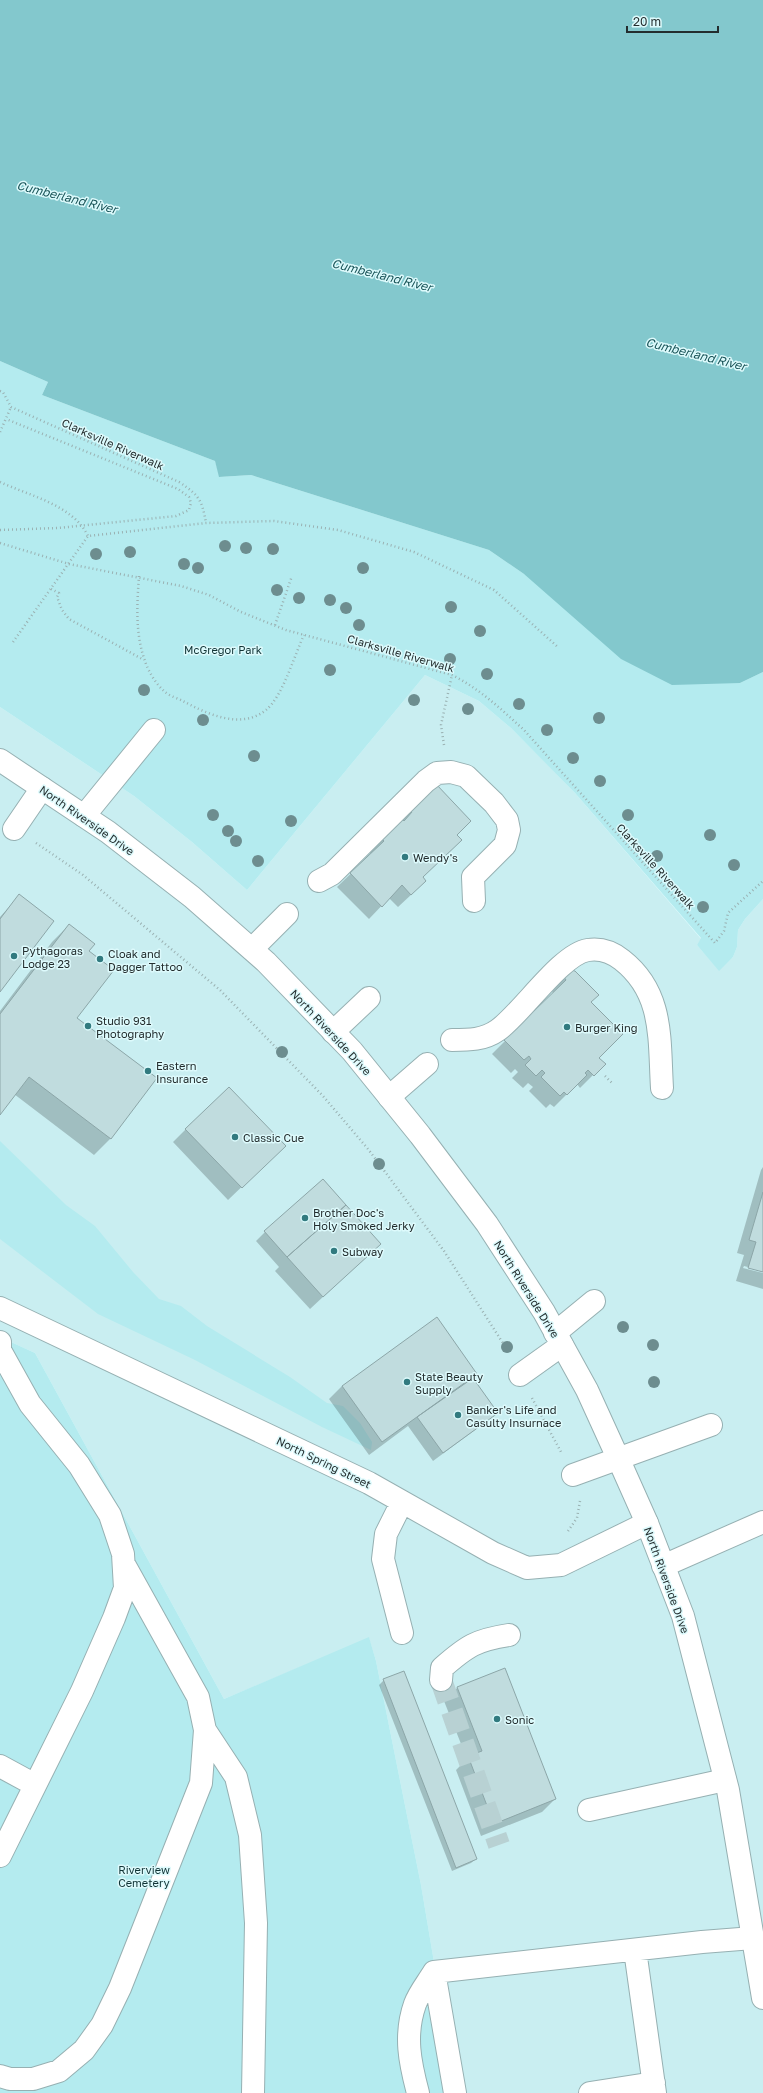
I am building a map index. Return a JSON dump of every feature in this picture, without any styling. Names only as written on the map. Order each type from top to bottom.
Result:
[{"type":"main road","points":[[84,816],[154,730]]},
{"type":"main road","name":"North Riverside Drive","points":[[0,760],[84,816],[192,897],[252,949],[352,1051],[389,1096],[487,1224],[544,1312],[587,1390],[618,1458],[647,1523],[682,1616],[725,1780],[763,1998]]},
{"type":"main road","points":[[319,881],[332,874],[426,781],[437,773],[451,772],[466,776],[480,788],[507,820],[509,830],[505,845],[473,877],[474,900]]},
{"type":"main road","points":[[14,829],[42,788]]},
{"type":"main road","points":[[252,949],[287,914]]},
{"type":"main road","points":[[452,1040],[482,1039],[499,1030],[562,966],[577,954],[587,950],[602,949],[618,957],[630,967],[651,996],[656,1010],[662,1088]]},
{"type":"main road","points":[[333,1032],[369,998]]},
{"type":"main road","points":[[389,1096],[427,1064]]},
{"type":"main road","points":[[520,1375],[559,1339],[594,1301]]},
{"type":"main road","name":"North Spring Street","points":[[0,1308],[369,1483],[493,1553],[528,1568],[561,1565],[647,1523]]},
{"type":"main road","points":[[0,1342],[0,1350],[30,1404],[79,1465],[110,1515],[123,1554],[125,1588],[114,1618],[82,1691],[0,1856]]},
{"type":"main road","points":[[573,1475],[711,1426]]},
{"type":"main road","points":[[402,1502],[386,1534],[383,1559],[402,1633]]},
{"type":"main road","points":[[663,1566],[763,1522]]},
{"type":"main road","points":[[0,2076],[10,2079],[33,2079],[59,2071],[84,2050],[102,2024],[120,1988],[201,1783],[205,1730],[198,1697],[124,1564]]},
{"type":"main road","points":[[441,1680],[442,1668],[462,1650],[485,1639],[509,1635]]},
{"type":"main road","points":[[205,1730],[236,1777],[250,1835],[256,1923],[254,2093]]},
{"type":"main road","points":[[0,1766],[35,1785]]},
{"type":"main road","points":[[589,1810],[725,1780]]},
{"type":"main road","points":[[434,1972],[753,1938]]},
{"type":"main road","points":[[590,2093],[655,2088],[635,1950]]},
{"type":"main road","points":[[418,2093],[409,2057],[408,2033],[415,2004],[434,1972]]},
{"type":"main road","points":[[434,1972],[455,2093]]},
{"type":"path","points":[[0,391],[3,392],[11,407],[0,432]]},
{"type":"path","name":"Clarksville Riverwalk","points":[[11,407],[179,482],[192,490],[202,504],[206,523]]},
{"type":"path","points":[[0,530],[82,525],[176,516],[189,510],[191,503],[189,497],[178,489],[6,419]]},
{"type":"path","points":[[0,482],[63,510],[82,525],[88,536]]},
{"type":"path","points":[[13,642],[88,536],[206,523],[274,521],[338,530],[414,552],[494,590],[559,648]]},
{"type":"path","name":"Clarksville Riverwalk","points":[[0,543],[69,564],[139,576],[195,590],[275,625],[304,635],[452,675],[483,693],[524,730],[715,944],[724,931],[728,913],[763,881]]},
{"type":"path","points":[[139,576],[137,618],[144,660],[151,675],[164,692],[216,717],[236,719],[253,718],[266,710],[276,699],[304,635]]},
{"type":"path","points":[[275,625],[292,576]]},
{"type":"path","points":[[51,589],[59,593],[57,597],[62,610],[69,619],[144,660]]},
{"type":"path","points":[[444,748],[441,726],[452,675]]},
{"type":"path","points":[[14,829],[83,875],[220,990],[323,1096],[368,1149],[444,1251],[507,1347],[520,1375],[573,1475],[578,1489],[580,1505],[577,1518],[563,1535]]},
{"type":"path","points":[[605,1076],[612,1083]]},
{"type":"shaded area","points":[[425,675],[479,701],[511,728],[542,759],[575,793],[701,939],[697,945],[719,970],[733,957],[737,947],[738,930],[745,919],[763,899],[763,2093],[456,2093],[421,1885],[376,1661],[369,1638],[224,1699],[35,1353],[0,1337],[0,707],[134,796],[192,842],[247,890]]},
{"type":"green space","name":"McGregor Park","points":[[0,361],[48,382],[42,395],[215,461],[220,477],[251,475],[489,550],[524,574],[740,683],[763,672],[763,899],[745,919],[738,930],[737,947],[733,957],[719,971],[697,945],[701,938],[575,793],[511,728],[479,701],[425,675],[247,890],[192,842],[134,796],[0,707]]},
{"type":"green space","points":[[0,1141],[66,1205],[95,1226],[133,1272],[159,1299],[181,1306],[207,1326],[290,1377],[327,1403],[343,1406],[360,1423],[372,1442],[371,1450],[322,1427],[195,1360],[98,1314],[0,1239]]},
{"type":"green space","name":"Riverview Cemetery","points":[[0,1337],[35,1353],[224,1699],[369,1637],[376,1661],[421,1885],[456,2093],[0,2093]]},
{"type":"water","name":"Cumberland River","points":[[0,0],[763,0],[763,672],[740,683],[672,685],[621,659],[524,574],[489,550],[251,475],[219,477],[215,461],[42,395],[48,382],[0,361]]},
{"type":"building","name":"Wendy's","points":[[436,784],[471,821],[457,835],[462,840],[423,877],[426,881],[411,895],[402,885],[382,907],[350,873],[384,841],[380,837],[401,818],[404,821],[412,812],[409,809]]},
{"type":"building","name":"Pythagoras Lodge 23","points":[[19,894],[54,921],[0,992],[0,919]]},
{"type":"building","points":[[69,924],[95,944],[89,951],[114,970],[77,1018],[157,1078],[111,1139],[29,1077],[0,1115],[0,1014]]},
{"type":"building","name":"Burger King","points":[[571,970],[575,971],[599,995],[591,1002],[623,1034],[599,1058],[606,1064],[594,1076],[588,1070],[585,1073],[587,1075],[567,1095],[564,1092],[560,1096],[541,1077],[545,1073],[542,1070],[536,1076],[525,1065],[531,1059],[529,1056],[524,1060],[504,1040],[525,1020],[531,1009],[534,1011],[566,980],[564,977]]},
{"type":"building","name":"Classic Cue","points":[[229,1087],[286,1146],[242,1188],[185,1129]]},
{"type":"building","name":"Brother Doc's Holy Smoked Jerky","points":[[323,1179],[346,1205],[287,1257],[264,1231]]},
{"type":"building","points":[[763,1192],[763,1272],[748,1268],[756,1242],[749,1240]]},
{"type":"building","name":"Subway","points":[[346,1205],[381,1244],[323,1297],[287,1257]]},
{"type":"building","name":"State Beauty Supply","points":[[437,1317],[477,1374],[382,1442],[342,1386]]},
{"type":"building","name":"Banker's Life and Casulty Insurnace","points":[[473,1378],[498,1413],[443,1453],[417,1417]]},
{"type":"building","name":"Sonic","points":[[505,1668],[556,1799],[494,1824],[468,1756],[482,1751],[457,1687]]},
{"type":"building","points":[[404,1671],[477,1859],[456,1868],[383,1679]]},
{"type":"tunnel","points":[[441,1680],[499,1845]]},
{"type":"place","name":"Wendy's","points":[[405,857]]},
{"type":"place","name":"Pythagoras Lodge 23","points":[[14,956]]},
{"type":"place","name":"Cloak and Dagger Tattoo","points":[[100,959]]},
{"type":"place","name":"Studio 931 Photography","points":[[88,1026]]},
{"type":"place","name":"Burger King","points":[[567,1027]]},
{"type":"place","name":"Eastern Insurance","points":[[148,1071]]},
{"type":"place","name":"Classic Cue","points":[[235,1137]]},
{"type":"place","name":"Brother Doc's Holy Smoked Jerky","points":[[305,1218]]},
{"type":"place","name":"Subway","points":[[334,1251]]},
{"type":"place","name":"State Beauty Supply","points":[[407,1382]]},
{"type":"place","name":"Banker's Life and Casulty Insurnace","points":[[458,1415]]},
{"type":"place","name":"Sonic","points":[[497,1719]]}]
